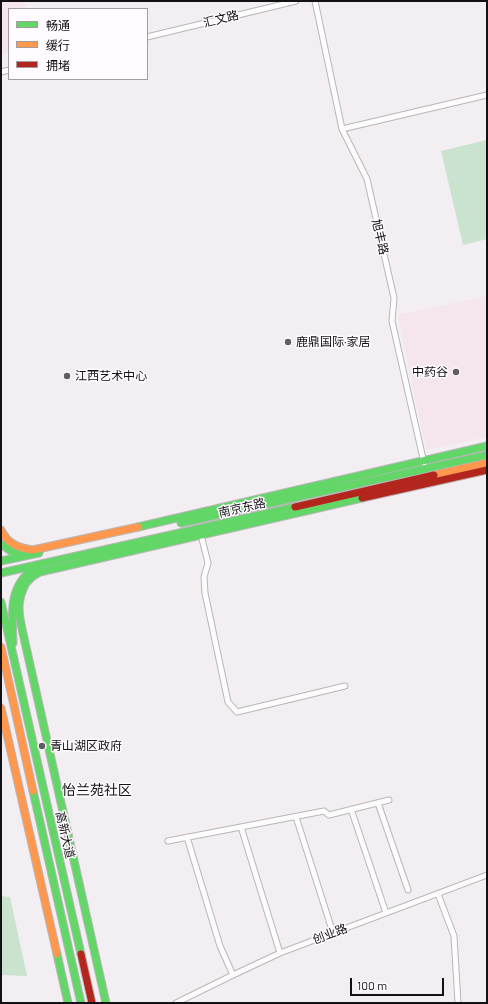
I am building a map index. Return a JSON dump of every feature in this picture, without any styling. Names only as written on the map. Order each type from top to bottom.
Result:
[{"type":"main road","points":[[1,530],[5,538],[13,544],[22,549],[33,550],[184,517],[487,446]]},
{"type":"main road","name":"南京东路","points":[[1,561],[487,455]]},
{"type":"main road","name":"南京东路","points":[[1,573],[487,463]]},
{"type":"main road","points":[[106,1003],[22,627],[18,603],[21,592],[26,583],[40,572],[487,470]]},
{"type":"main road","points":[[1,544],[12,552],[24,556]]},
{"type":"main road","points":[[13,654],[14,594],[19,583],[28,571],[52,561]]},
{"type":"main road","name":"高新大道","points":[[1,602],[92,1003]]},
{"type":"main road","name":"高新大道","points":[[1,647],[81,1003]]},
{"type":"main road","points":[[1,708],[68,1003]]},
{"type":"street","name":"汇文路","points":[[148,37],[296,1]]},
{"type":"street","name":"旭丰路","points":[[315,1],[342,129],[367,180],[394,298],[392,321],[426,477]]},
{"type":"street","points":[[342,129],[487,95]]},
{"type":"street","points":[[201,535],[208,563],[204,577],[205,593],[228,702],[237,712],[344,686]]},
{"type":"street","points":[[74,556],[108,556]]},
{"type":"street","points":[[168,841],[324,811],[329,815],[389,800]]},
{"type":"street","points":[[378,803],[408,890]]},
{"type":"street","points":[[351,810],[386,913]]},
{"type":"street","points":[[296,817],[334,933]]},
{"type":"street","points":[[241,827],[280,953]]},
{"type":"street","points":[[187,838],[220,946],[233,975]]},
{"type":"street","name":"创业路","points":[[176,1003],[280,953],[487,875]]},
{"type":"street","points":[[438,894],[454,936],[458,1003]]},
{"type":"shaded area","points":[[1,1],[25,1],[26,8],[8,8],[8,53],[1,55]]},
{"type":"shaded area","name":"中药谷","points":[[487,296],[487,437],[426,450],[398,315]]},
{"type":"green space","points":[[487,140],[487,239],[463,245],[441,151]]},
{"type":"green space","points":[[1,896],[10,897],[27,976],[1,975]]},
{"type":"traffic: fast","points":[[138,527],[487,446]]},
{"type":"traffic: fast","points":[[181,523],[487,455]]},
{"type":"traffic: fast","points":[[26,583],[40,572],[362,498]]},
{"type":"traffic: fast","points":[[1,573],[295,507]]},
{"type":"traffic: fast","points":[[1,544],[12,552],[24,556]]},
{"type":"traffic: fast","points":[[1,561],[39,553]]},
{"type":"traffic: fast","points":[[13,643],[12,611],[16,592],[26,575],[35,568]]},
{"type":"traffic: fast","points":[[26,583],[21,595],[19,606],[21,623],[106,1003]]},
{"type":"traffic: fast","points":[[1,602],[81,954]]},
{"type":"traffic: fast","points":[[33,791],[81,1003]]},
{"type":"traffic: fast","points":[[57,954],[68,1003]]},
{"type":"traffic: slow","points":[[434,475],[487,463]]},
{"type":"traffic: slow","points":[[1,530],[10,542],[23,548],[33,550],[138,527]]},
{"type":"traffic: slow","points":[[1,647],[33,791]]},
{"type":"traffic: slow","points":[[1,708],[57,954]]},
{"type":"traffic: jam","points":[[362,498],[487,470]]},
{"type":"traffic: jam","points":[[295,507],[434,475]]},
{"type":"traffic: jam","points":[[81,954],[92,1003]]},
{"type":"place","name":"鹿鼎国际·家居","points":[[288,342]]},
{"type":"place","name":"中药谷","points":[[456,372]]},
{"type":"place","name":"江西艺术中心","points":[[67,376]]},
{"type":"place","name":"青山湖区政府","points":[[42,746]]},
{"type":"district","name":"怡兰苑社区","points":[[97,790]]}]
